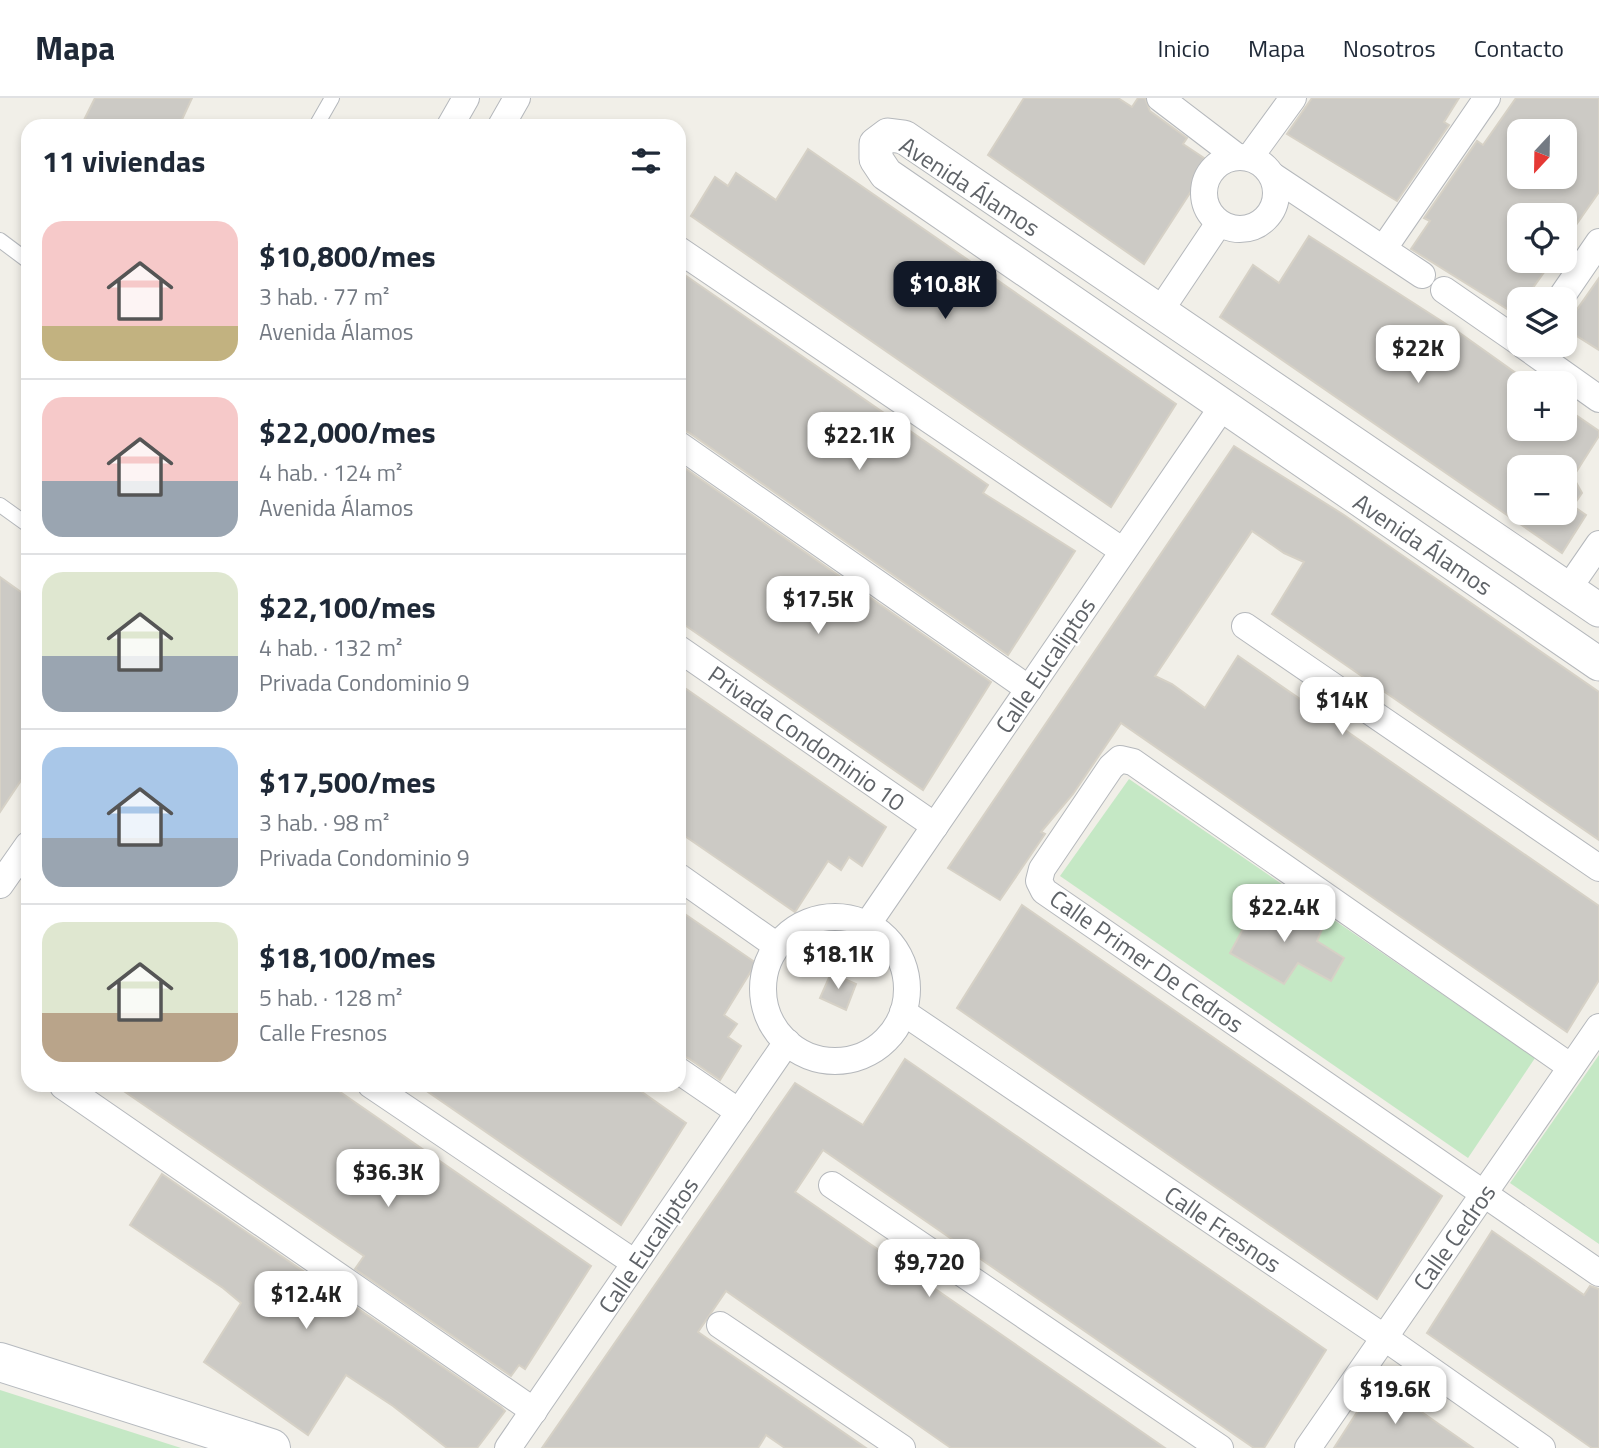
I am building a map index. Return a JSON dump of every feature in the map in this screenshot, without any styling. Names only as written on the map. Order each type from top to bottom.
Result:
[{"type":"main road","points":[[0,1362],[271,1448]]},
{"type":"street","points":[[504,119],[517,98]]},
{"type":"street","points":[[1160,98],[1243,157],[1260,163],[1273,176],[1384,248],[1507,333]]},
{"type":"street","points":[[1273,176],[1277,191],[1274,206],[1266,219],[1252,227],[1237,229],[1219,223],[1205,205],[1203,192],[1212,169],[1223,160],[1243,157],[1293,98]]},
{"type":"street","points":[[1384,248],[1487,98]]},
{"type":"street","points":[[453,119],[463,99]]},
{"type":"street","name":"Avenida Álamos","points":[[1599,610],[904,137],[888,135],[876,144],[876,159],[886,174],[1599,664]]},
{"type":"street","points":[[1160,312],[1219,223]]},
{"type":"street","points":[[1568,287],[1599,242]]},
{"type":"street","points":[[686,255],[1123,551]]},
{"type":"street","points":[[1541,357],[1599,399]]},
{"type":"street","name":"Calle Eucaliptos","points":[[867,925],[1223,406]]},
{"type":"street","points":[[686,451],[1029,689]]},
{"type":"street","points":[[1568,589],[1599,544]]},
{"type":"street","points":[[1245,626],[1599,868]]},
{"type":"street","name":"Privada Condominio 10","points":[[686,654],[935,826]]},
{"type":"street","name":"Calle Primer De Cedros","points":[[1484,1193],[1044,891],[1039,881],[1042,869],[1111,767],[1120,759],[1133,762],[1571,1068]]},
{"type":"street","points":[[0,885],[21,855]]},
{"type":"street","points":[[686,882],[777,946]]},
{"type":"street","points":[[826,917],[843,917],[867,925],[888,940],[905,970],[907,986],[903,1012],[891,1034],[865,1055],[848,1059],[813,1057],[796,1049],[771,1024],[765,1007],[762,989],[764,971],[777,946],[793,929],[826,917]]},
{"type":"street","name":"Calle Fresnos","points":[[903,1012],[1385,1338],[1542,1448]]},
{"type":"street","name":"Calle Cedros","points":[[1308,1448],[1599,1027]]},
{"type":"street","name":"Calle Eucaliptos","points":[[508,1448],[787,1042]]},
{"type":"street","points":[[686,1076],[739,1112]]},
{"type":"street","points":[[72,1092],[534,1410]]},
{"type":"street","points":[[381,1092],[635,1263]]},
{"type":"street","points":[[832,1185],[1220,1448]]},
{"type":"street","points":[[1484,1193],[1599,1273]]},
{"type":"street","points":[[720,1325],[902,1448]]},
{"type":"lane","points":[[320,119],[332,98]]},
{"type":"lane","points":[[0,240],[21,256]]},
{"type":"lane","points":[[0,505],[21,520]]},
{"type":"green space","points":[[1129,779],[1535,1058],[1468,1158],[1060,876]]},
{"type":"green space","points":[[1599,1055],[1599,1244],[1510,1183]]},
{"type":"green space","points":[[0,1390],[181,1448],[0,1448]]},
{"type":"building","points":[[95,98],[192,98],[182,119],[84,119]]},
{"type":"building","points":[[1024,98],[1118,98],[1132,107],[1138,98],[1145,98],[1150,111],[1187,138],[1183,144],[1210,162],[1144,264],[988,155]]},
{"type":"building","points":[[1312,98],[1459,98],[1444,122],[1449,125],[1397,201],[1287,134]]},
{"type":"building","points":[[1516,98],[1599,98],[1599,192],[1577,223],[1577,203],[1507,203],[1507,273],[1543,273],[1534,287],[1507,287],[1507,309],[1411,249],[1430,221],[1424,218],[1477,141],[1483,145]]},
{"type":"building","points":[[808,149],[1176,404],[1111,507],[691,216],[715,177],[728,186],[736,173],[776,200]]},
{"type":"building","points":[[1309,236],[1457,331],[1513,371],[1507,371],[1507,441],[1577,441],[1577,416],[1599,431],[1599,436],[1577,471],[1577,455],[1507,455],[1507,515],[1220,317],[1253,265],[1279,283]]},
{"type":"building","points":[[686,276],[988,485],[983,493],[1075,551],[1008,655],[688,432]]},
{"type":"building","points":[[1599,278],[1599,350],[1577,336],[1577,309]]},
{"type":"building","points":[[1234,446],[1344,515],[1599,692],[1599,840],[1272,614],[1304,562],[1284,553],[1252,531],[1155,676],[1172,684],[1205,708],[1238,656],[1599,906],[1599,980],[1567,1032],[1121,723],[1073,794],[1041,832],[1045,834],[1000,900],[948,868]]},
{"type":"building","points":[[686,469],[991,682],[923,790],[686,626]]},
{"type":"building","points":[[1577,484],[1582,493],[1577,500]]},
{"type":"building","points":[[1577,509],[1586,515],[1562,553],[1521,525],[1577,525]]},
{"type":"building","points":[[0,577],[21,592],[21,780],[0,812]]},
{"type":"building","points":[[686,689],[886,827],[862,866],[849,857],[841,870],[828,861],[795,912],[686,837]]},
{"type":"building","points":[[1260,897],[1323,927],[1317,941],[1344,958],[1331,981],[1298,963],[1284,984],[1230,953]]},
{"type":"building","points":[[1022,905],[1442,1196],[1377,1299],[957,1008]]},
{"type":"building","points":[[686,915],[756,963],[724,1015],[737,1024],[728,1037],[741,1046],[720,1080],[688,1058]]},
{"type":"building","points":[[831,973],[856,984],[846,1010],[820,998]]},
{"type":"building","points":[[905,1059],[1326,1350],[1264,1448],[1254,1448],[823,1150],[795,1192],[1165,1448],[951,1448],[726,1291],[698,1332],[866,1448],[785,1448],[766,1435],[758,1448],[542,1448],[795,1083],[863,1125]]},
{"type":"building","points":[[125,1092],[340,1092],[591,1266],[525,1369],[519,1365],[511,1376],[355,1269],[364,1256]]},
{"type":"building","points":[[428,1092],[642,1092],[686,1123],[621,1225]]},
{"type":"building","points":[[162,1174],[501,1407],[505,1411],[477,1448],[447,1448],[393,1406],[346,1375],[308,1435],[204,1362],[241,1303],[130,1225]]},
{"type":"building","points":[[1492,1231],[1584,1295],[1590,1286],[1599,1289],[1599,1448],[1592,1448],[1427,1333]]},
{"type":"building","points":[[1377,1381],[1403,1399],[1473,1448],[1334,1448]]}]
